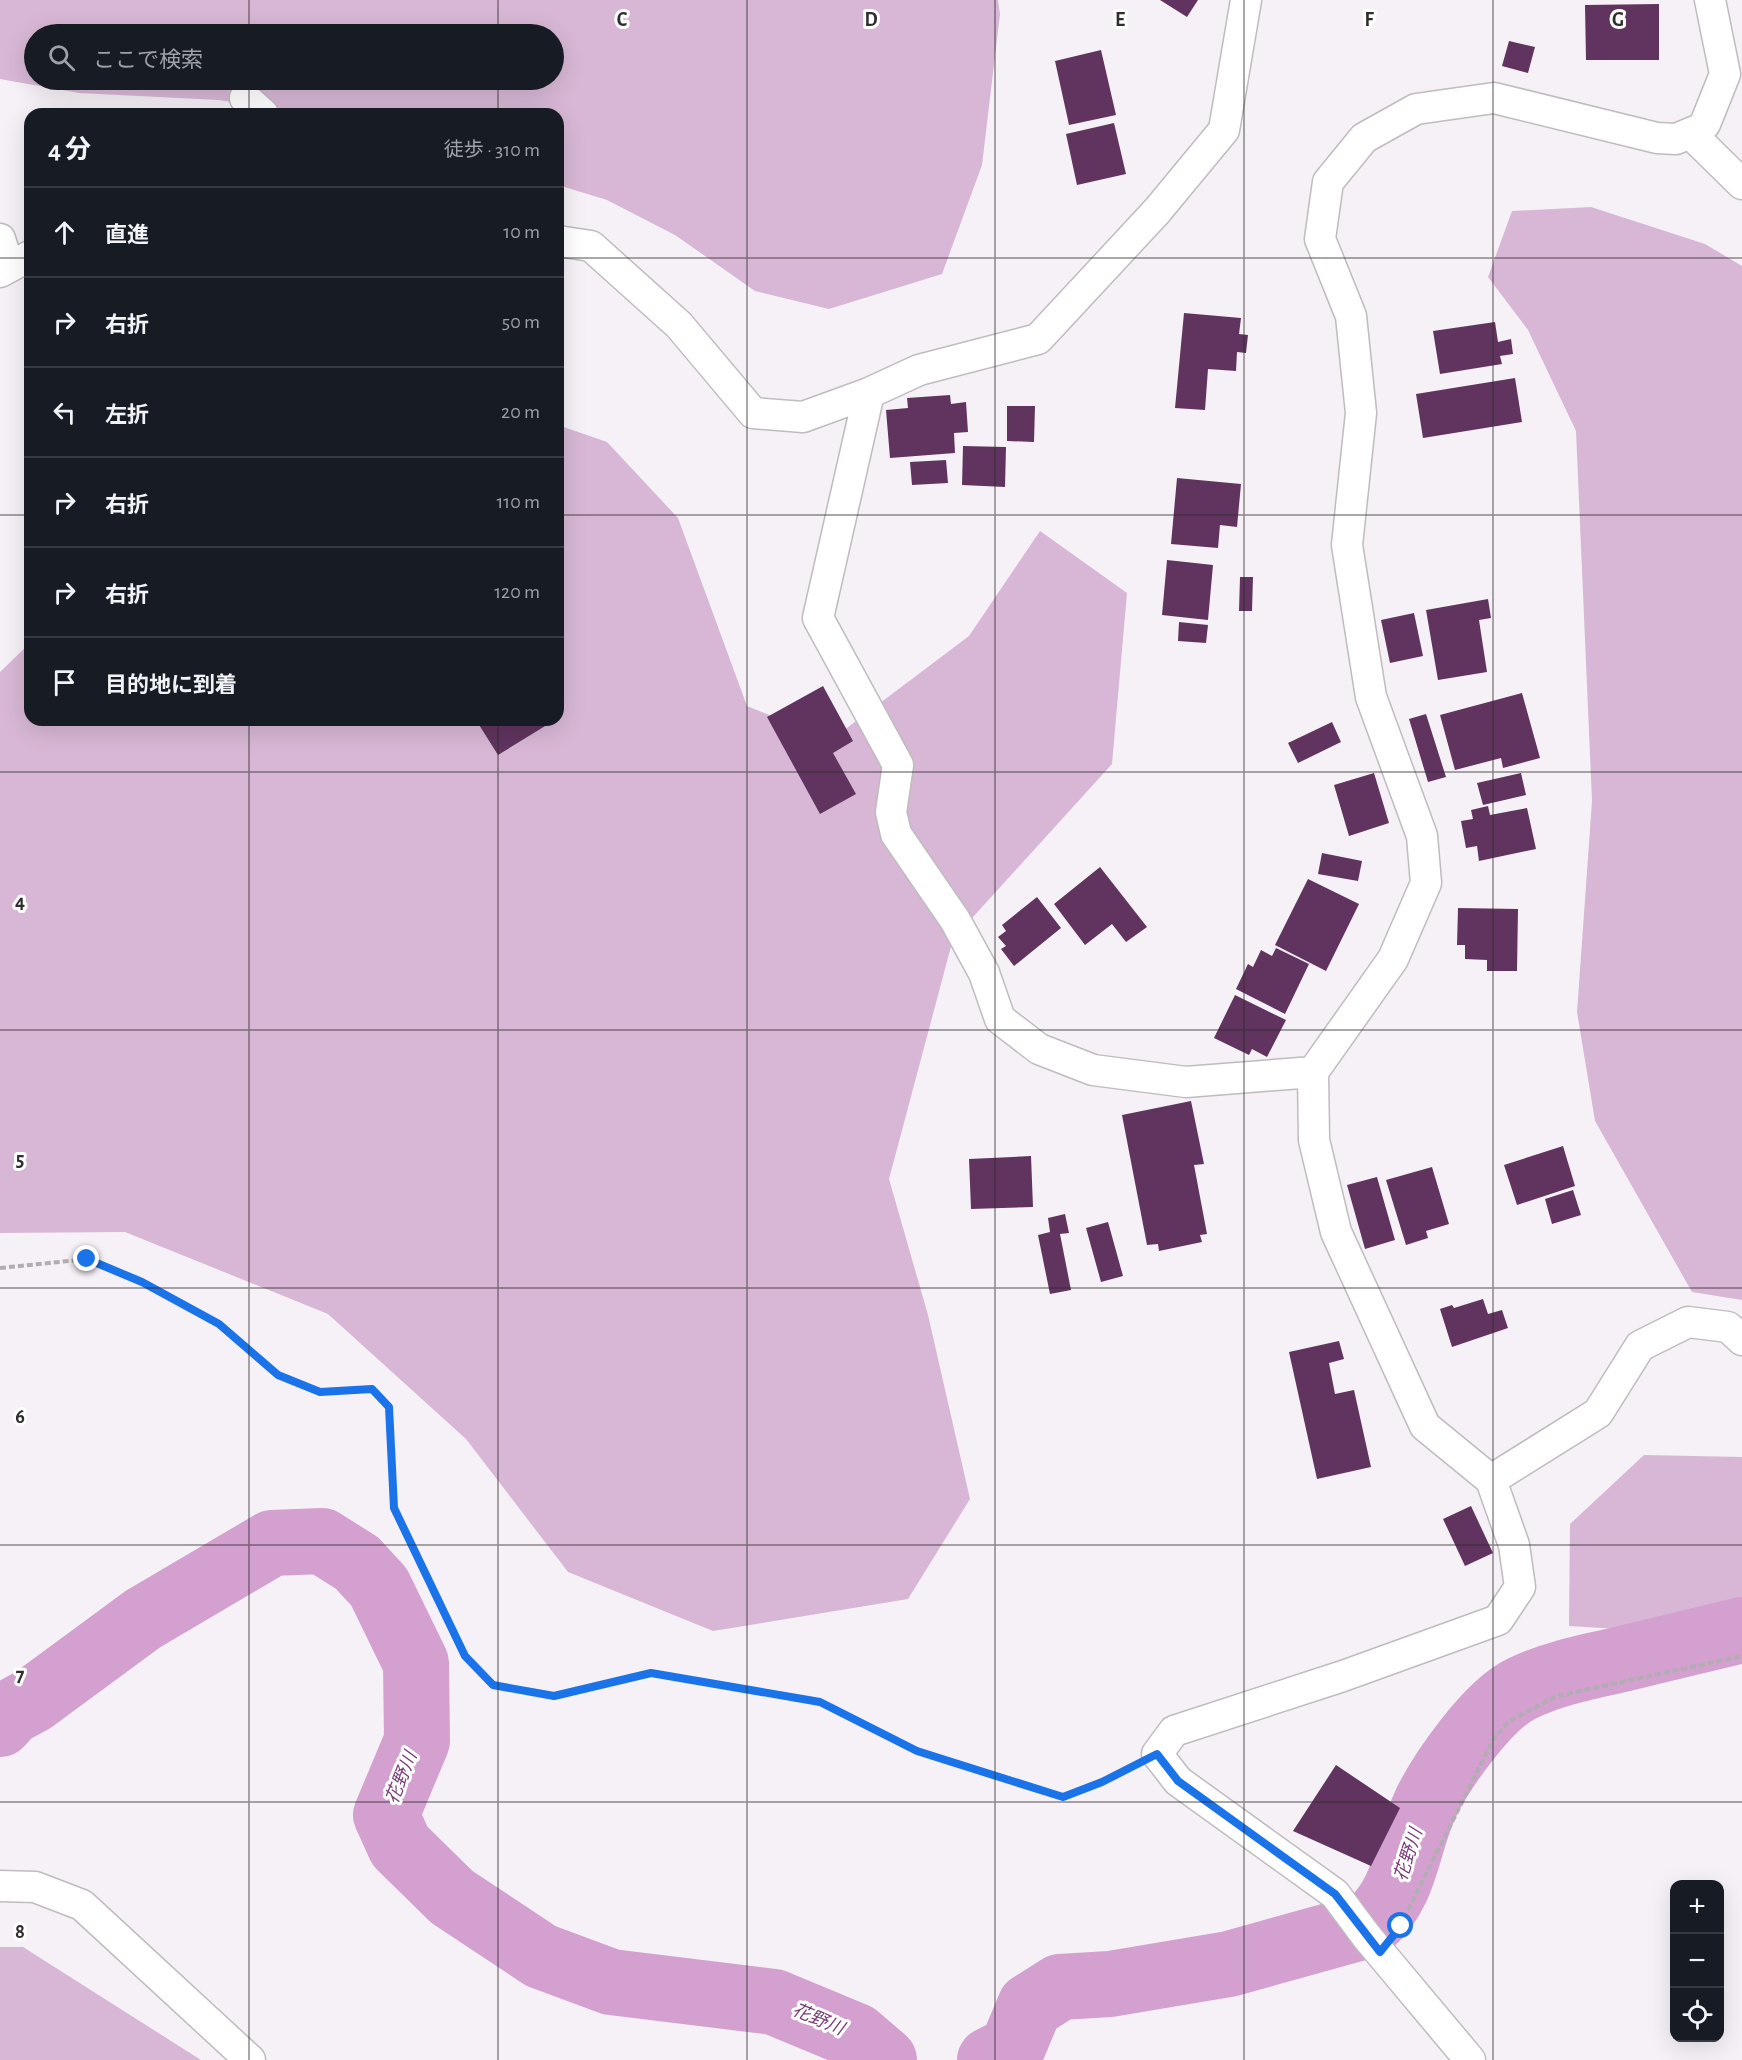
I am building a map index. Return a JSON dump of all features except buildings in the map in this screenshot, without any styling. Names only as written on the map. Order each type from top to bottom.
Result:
[{"type":"street","points":[[564,242],[591,246],[678,325],[753,414],[803,417],[869,393],[919,370],[1038,339],[1157,211],[1224,130],[1246,0]]},
{"type":"street","points":[[1470,2060],[1373,1945],[1335,1894],[1178,1781],[1157,1754],[1174,1731],[1343,1676],[1498,1620],[1520,1587],[1514,1545],[1491,1480],[1425,1426],[1336,1232],[1314,1140],[1313,1072],[1393,959],[1426,883],[1422,836],[1371,696],[1347,545],[1361,414],[1351,316],[1320,239],[1328,182],[1364,138],[1416,109],[1494,98],[1657,138],[1676,139],[1692,135],[1705,124],[1725,74],[1710,0]]},
{"type":"street","points":[[1692,135],[1742,184]]},
{"type":"street","points":[[0,240],[13,265]]},
{"type":"street","points":[[869,393],[818,618],[898,765],[891,812],[896,834],[955,920],[984,973],[1000,1019],[1039,1049],[1093,1070],[1186,1082],[1313,1072]]},
{"type":"street","points":[[1491,1480],[1598,1413],[1640,1346],[1688,1322],[1728,1327],[1742,1340]]},
{"type":"street","points":[[0,1886],[35,1887],[82,1905],[250,2060]]},
{"type":"path","points":[[0,1268],[87,1259],[142,1282],[219,1324],[278,1375],[320,1392],[372,1389],[389,1407],[394,1508],[465,1656],[493,1685],[554,1696],[651,1673],[820,1702],[917,1751],[1063,1797],[1102,1782],[1157,1754]]},
{"type":"path","points":[[1373,1945],[1401,1926],[1493,1740],[1508,1722],[1557,1696],[1584,1688],[1742,1656]]},
{"type":"shaded area","points":[[0,0],[998,0],[1000,14],[982,165],[942,274],[829,309],[755,291],[675,235],[607,200],[564,187],[564,108],[274,108],[218,100],[79,93],[62,90],[564,90],[564,24],[24,24],[24,83],[0,79]]},
{"type":"shaded area","points":[[1591,207],[1705,244],[1742,266],[1742,1300],[1692,1292],[1595,1121],[1577,1012],[1592,801],[1576,431],[1528,330],[1488,277],[1512,211]]},
{"type":"shaded area","points":[[564,427],[607,442],[678,518],[747,706],[831,740],[969,636],[1040,531],[1127,593],[1112,764],[953,939],[889,1179],[928,1315],[970,1499],[908,1599],[713,1631],[568,1572],[466,1439],[328,1314],[125,1232],[0,1233],[0,672],[24,649],[24,726],[564,726]]},
{"type":"shaded area","points":[[1644,1455],[1742,1457],[1742,1600],[1680,1621],[1636,1630],[1569,1626],[1570,1524]]},
{"type":"shaded area","points":[[0,1947],[23,1947],[201,2060],[0,2060]]},
{"type":"waterway","name":"花野川","points":[[0,1724],[11,1712],[33,1700],[143,1619],[272,1543],[322,1541],[357,1563],[379,1587],[416,1663],[417,1741],[386,1815],[400,1846],[452,1897],[541,1956],[611,1982],[774,2002],[856,2036],[884,2060]]},
{"type":"waterway","name":"花野川","points":[[990,2060],[1012,2049],[1030,2006],[1060,1987],[1110,1984],[1229,1964],[1369,1925],[1382,1912],[1399,1883],[1419,1820],[1433,1789],[1467,1740],[1494,1709],[1508,1697],[1544,1679],[1742,1630]]},
{"type":"route","points":[[87,1259],[142,1282],[219,1324],[278,1375],[320,1392],[372,1389],[389,1407],[394,1508],[465,1656],[493,1685],[554,1696],[651,1673],[820,1702],[917,1751],[1063,1797],[1102,1782],[1157,1754],[1178,1781],[1335,1894],[1380,1952],[1401,1926]]}]
